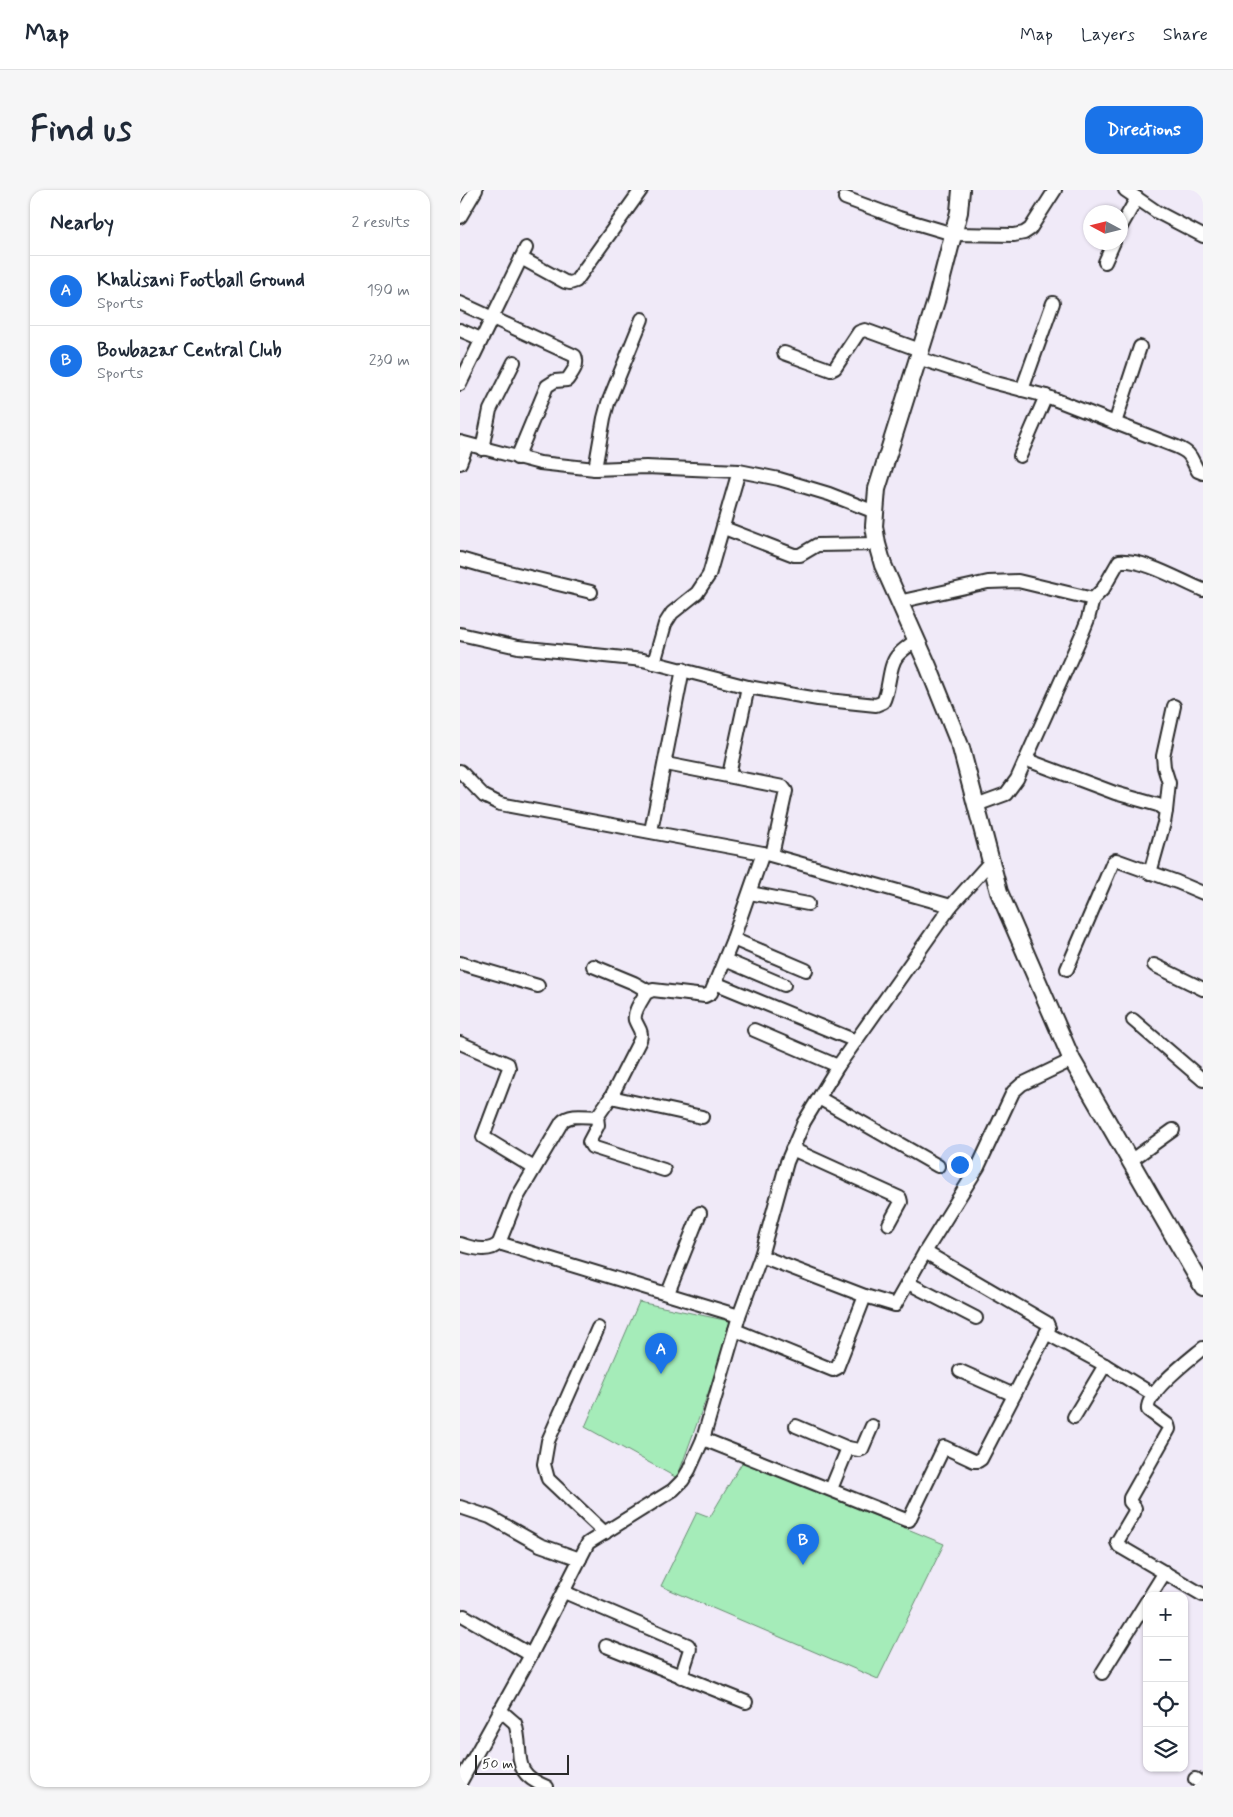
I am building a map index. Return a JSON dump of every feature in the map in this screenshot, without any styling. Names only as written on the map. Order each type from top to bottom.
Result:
[{"type":"main road","points":[[961,190],[959,212],[936,301],[877,489],[874,526],[877,544],[883,565],[898,602],[961,748],[999,892],[1072,1060],[1203,1287]]},
{"type":"street","points":[[460,217],[464,201],[476,190]]},
{"type":"street","points":[[460,384],[524,253],[565,282],[570,283],[576,280],[641,190]]},
{"type":"street","points":[[845,198],[899,218],[953,234],[1014,235],[1024,233],[1030,229],[1055,190]]},
{"type":"street","points":[[1125,190],[1157,212],[1203,236]]},
{"type":"street","points":[[1128,214],[1137,198]]},
{"type":"street","points":[[1105,262],[1110,250]]},
{"type":"street","points":[[460,303],[576,356],[576,366],[567,380],[555,380],[547,386],[517,458]]},
{"type":"street","points":[[1022,390],[1053,303]]},
{"type":"street","points":[[595,469],[608,403],[642,319]]},
{"type":"street","points":[[460,330],[481,339]]},
{"type":"street","points":[[784,353],[830,370],[835,368],[859,332],[864,330],[988,381],[1046,396],[1187,451],[1191,455],[1198,471],[1203,473]]},
{"type":"street","points":[[1115,423],[1140,347]]},
{"type":"street","points":[[482,449],[490,410],[514,362]]},
{"type":"street","points":[[1020,456],[1046,396]]},
{"type":"street","points":[[460,463],[463,444],[540,463],[595,469],[646,467],[739,471],[780,478],[876,512]]},
{"type":"street","points":[[654,663],[665,624],[672,613],[697,593],[710,575],[739,471]]},
{"type":"street","points":[[724,528],[794,555],[817,545],[877,544]]},
{"type":"street","points":[[460,559],[592,592]]},
{"type":"street","points":[[976,805],[1006,794],[1017,779],[1082,634],[1093,599],[1103,589],[1118,561],[1128,560],[1152,568],[1203,590]]},
{"type":"street","points":[[898,602],[988,582],[1018,581],[1093,599]]},
{"type":"street","points":[[460,634],[518,648],[643,660],[748,687],[818,699],[876,705],[883,702],[888,694],[893,663],[897,656],[916,640]]},
{"type":"street","points":[[651,831],[684,669]]},
{"type":"street","points":[[729,775],[748,687]]},
{"type":"street","points":[[1150,872],[1166,811],[1169,783],[1163,756],[1174,706]]},
{"type":"street","points":[[1027,760],[1115,793],[1158,806],[1166,811]]},
{"type":"street","points":[[593,966],[648,991],[705,996],[710,993],[750,893],[768,854],[786,792],[785,789],[781,786],[729,775],[666,764]]},
{"type":"street","points":[[460,771],[484,796],[500,804],[768,854],[951,906]]},
{"type":"street","points":[[460,1783],[531,1655],[588,1543],[673,1490],[683,1480],[696,1458],[735,1330],[761,1256],[792,1148],[804,1122],[838,1066],[951,906],[991,861]]},
{"type":"street","points":[[1067,969],[1113,862],[1118,861],[1150,872],[1203,893]]},
{"type":"street","points":[[750,893],[808,904]]},
{"type":"street","points":[[733,939],[806,970]]},
{"type":"street","points":[[724,960],[784,985]]},
{"type":"street","points":[[460,964],[538,986]]},
{"type":"street","points":[[1154,965],[1203,989]]},
{"type":"street","points":[[715,983],[856,1041]]},
{"type":"street","points":[[648,991],[635,1016],[642,1033],[640,1040],[610,1097],[597,1117],[598,1125],[589,1142],[590,1146],[664,1170]]},
{"type":"street","points":[[1132,1020],[1203,1080]]},
{"type":"street","points":[[754,1030],[838,1066]]},
{"type":"street","points":[[460,1043],[508,1064],[509,1068],[483,1137],[534,1168]]},
{"type":"street","points":[[761,1256],[865,1296],[894,1305],[978,1167],[1013,1092],[1022,1084],[1072,1060]]},
{"type":"street","points":[[610,1097],[702,1116]]},
{"type":"street","points":[[819,1098],[938,1166]]},
{"type":"street","points":[[460,1244],[474,1248],[492,1248],[499,1243],[512,1207],[565,1119],[574,1116],[597,1117]]},
{"type":"street","points":[[1130,1161],[1173,1130]]},
{"type":"street","points":[[792,1148],[900,1198],[901,1202],[889,1224]]},
{"type":"street","points":[[668,1293],[700,1213]]},
{"type":"street","points":[[499,1243],[740,1316]]},
{"type":"street","points":[[703,1438],[909,1520],[943,1447],[945,1446],[974,1461],[980,1460],[1048,1328],[1048,1323],[925,1252]]},
{"type":"street","points":[[908,1282],[976,1318]]},
{"type":"street","points":[[735,1330],[833,1370],[837,1368],[865,1296]]},
{"type":"street","points":[[598,1328],[548,1442],[545,1450],[544,1464],[548,1479],[605,1533]]},
{"type":"street","points":[[1046,1333],[1105,1365],[1154,1395]]},
{"type":"street","points":[[1203,1348],[1166,1379],[1154,1395],[1147,1409],[1168,1425],[1169,1430],[1130,1498],[1130,1502],[1135,1510],[1118,1539],[1119,1546],[1203,1595]]},
{"type":"street","points":[[1074,1418],[1105,1365]]},
{"type":"street","points":[[960,1370],[1014,1395]]},
{"type":"street","points":[[796,1426],[848,1448],[859,1450],[862,1449],[872,1426]]},
{"type":"street","points":[[831,1489],[848,1448]]},
{"type":"street","points":[[460,1507],[490,1517],[540,1545],[580,1559]]},
{"type":"street","points":[[1152,1592],[1165,1572]]},
{"type":"street","points":[[564,1592],[688,1645],[690,1649],[681,1677]]},
{"type":"street","points":[[1102,1673],[1143,1607]]},
{"type":"street","points":[[464,1616],[531,1655]]},
{"type":"street","points":[[606,1646],[746,1702]]},
{"type":"street","points":[[500,1710],[514,1722],[524,1772],[534,1782],[547,1787]]},
{"type":"green space","points":[[639,1302],[734,1322],[677,1478],[585,1427]]},
{"type":"green space","points":[[743,1461],[944,1544],[878,1679],[661,1586],[697,1512],[710,1517]]},
{"type":"place","name":"Khalisani Football Ground","points":[[661,1374]]},
{"type":"place","name":"Bowbazar Central Club","points":[[803,1565]]}]
